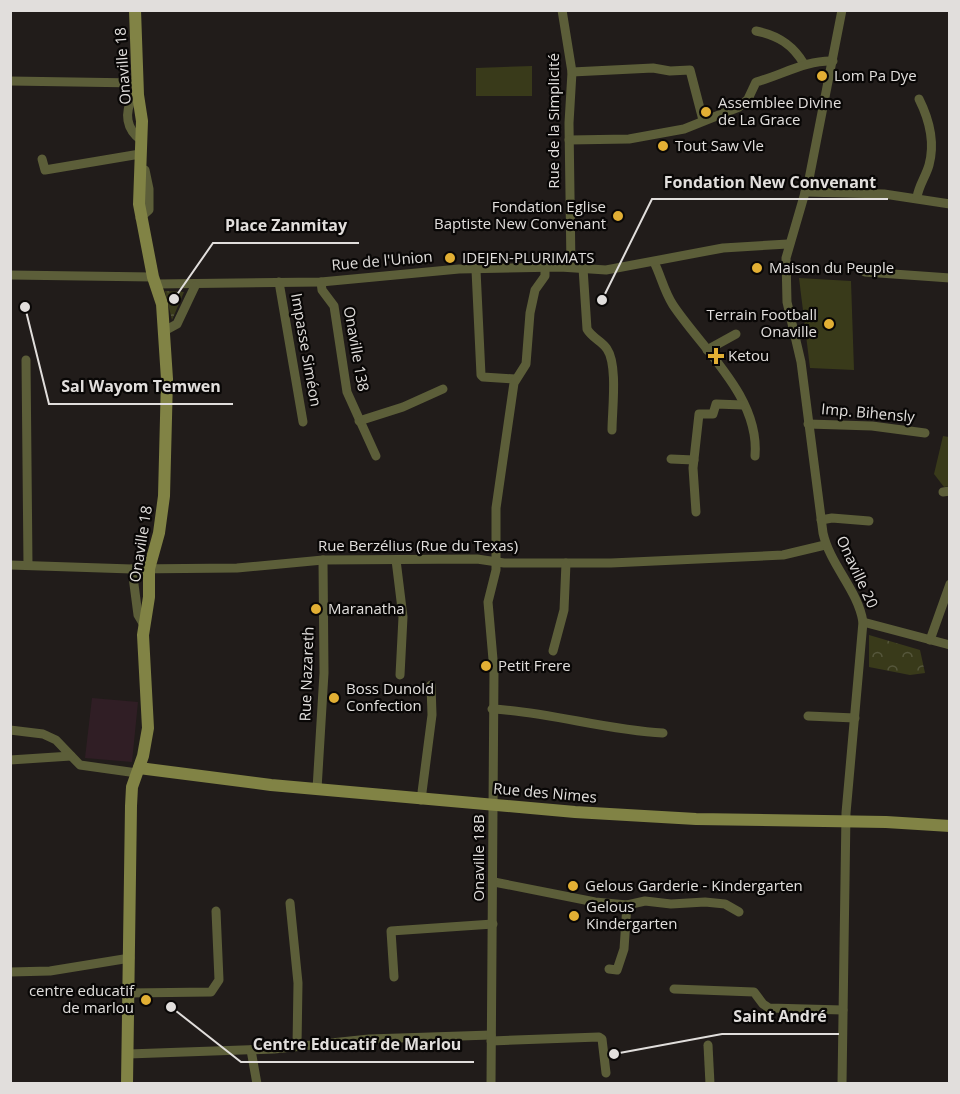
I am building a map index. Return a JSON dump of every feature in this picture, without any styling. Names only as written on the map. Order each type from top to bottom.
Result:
[{"type":"street","name":"Onaville 18","points":[[127,1083],[132,788],[148,728],[144,625],[149,597],[149,569],[159,533],[166,478],[166,330],[140,218],[137,189],[142,121],[138,89],[135,10]]},
{"type":"street","name":"Rue de la Simplicité","points":[[562,10],[572,72],[571,267]]},
{"type":"street","name":"Onaville 20","points":[[842,10],[806,192],[788,244],[786,258],[787,302],[801,362],[825,545],[860,608],[863,622],[846,821],[842,1083]]},
{"type":"street","points":[[756,31],[780,39],[795,51],[804,64]]},
{"type":"street","points":[[570,140],[629,139],[684,129],[739,107],[748,99],[756,82],[778,76],[804,64],[833,61]]},
{"type":"street","points":[[572,72],[653,68],[670,71],[690,70],[703,120]]},
{"type":"street","points":[[10,81],[138,89]]},
{"type":"street","points":[[917,197],[929,165],[932,148],[928,120],[919,99]]},
{"type":"street","points":[[42,159],[45,170],[140,154]]},
{"type":"street","points":[[140,218],[149,210],[149,189],[145,170]]},
{"type":"street","points":[[806,192],[917,197],[950,204]]},
{"type":"street","name":"Rue de l'Union","points":[[10,275],[154,281],[195,286],[321,282],[403,273],[571,267],[606,270],[723,248],[788,244]]},
{"type":"street","points":[[654,262],[674,306],[735,388],[756,433],[755,456]]},
{"type":"street","name":"Onaville 18B","points":[[491,1083],[494,671],[488,602],[497,562],[496,508],[515,379],[526,364],[530,313],[535,290],[544,276],[545,268]]},
{"type":"street","points":[[583,268],[587,329],[607,348],[610,354],[613,375],[612,430]]},
{"type":"street","points":[[476,270],[479,371],[483,377],[515,379]]},
{"type":"street","points":[[865,272],[950,278]]},
{"type":"street","name":"Impasse Siméon","points":[[279,282],[303,422]]},
{"type":"street","name":"Onaville 138","points":[[321,282],[322,290],[334,306],[344,377],[352,406],[376,456]]},
{"type":"street","points":[[166,330],[177,324],[195,286]]},
{"type":"street","points":[[707,350],[736,334]]},
{"type":"street","points":[[26,360],[28,565]]},
{"type":"street","points":[[359,421],[403,407],[443,389]]},
{"type":"street","points":[[696,512],[693,460],[699,414],[713,414],[716,404],[743,405]]},
{"type":"street","name":"Imp. Bihensly","points":[[808,424],[872,426],[925,433]]},
{"type":"street","points":[[671,459],[693,460]]},
{"type":"street","points":[[822,520],[832,518],[869,521]]},
{"type":"street","name":"Rue Berzélius (Rue du Texas)","points":[[10,565],[149,569],[237,568],[323,560],[477,559],[497,562],[566,563],[722,560],[783,555],[825,545]]},
{"type":"street","name":"Rue Nazareth","points":[[317,789],[324,673],[323,560]]},
{"type":"street","points":[[396,560],[403,617],[400,675]]},
{"type":"street","points":[[553,651],[564,610],[566,563]]},
{"type":"street","points":[[132,569],[138,615],[144,625]]},
{"type":"street","points":[[930,640],[950,584]]},
{"type":"street","points":[[863,622],[950,645]]},
{"type":"street","points":[[421,800],[432,715],[431,685]]},
{"type":"street","points":[[492,709],[540,714],[614,729],[663,734]]},
{"type":"street","points":[[808,716],[855,718]]},
{"type":"street","points":[[10,730],[43,734],[56,740],[71,756],[87,767],[138,771]]},
{"type":"street","points":[[10,760],[71,756]]},
{"type":"street","name":"Rue des Nimes","points":[[138,771],[421,800],[494,803],[575,812],[689,819],[846,821],[950,826]]},
{"type":"street","points":[[494,882],[627,905],[645,901],[671,904],[705,902],[724,904],[739,912]]},
{"type":"street","points":[[290,903],[298,983],[297,1046]]},
{"type":"street","points":[[609,969],[617,970],[622,960],[627,905]]},
{"type":"street","points":[[129,993],[211,992],[216,988],[219,980],[216,911]]},
{"type":"street","points":[[394,977],[391,931],[493,924]]},
{"type":"street","points":[[10,972],[50,972],[130,958]]},
{"type":"street","points":[[674,989],[754,992],[758,1000],[770,1008],[843,1010]]},
{"type":"street","points":[[128,1054],[251,1050],[369,1039],[599,1036],[602,1039],[606,1073]]},
{"type":"street","points":[[708,1045],[710,1083]]},
{"type":"street","points":[[251,1050],[257,1083]]},
{"type":"shaded area","points":[[92,698],[138,702],[132,762],[85,758]]},
{"type":"green space","points":[[532,66],[532,96],[476,96],[476,68]]},
{"type":"green space","name":"Terrain Football Onaville","points":[[799,278],[851,281],[854,370],[810,368]]},
{"type":"green space","points":[[165,291],[184,292],[172,320]]},
{"type":"green space","points":[[943,436],[949,437],[949,486],[944,487],[934,474]]},
{"type":"green space","points":[[869,635],[920,650],[925,673],[910,675],[869,667]]},
{"type":"place","name":"Lom Pa Dye","points":[[822,76]]},
{"type":"place","name":"Assemblee Divine de La Grace","points":[[706,112]]},
{"type":"place","name":"Tout Saw Vle","points":[[663,146]]},
{"type":"place","name":"Fondation Eglise Baptiste New Convenant","points":[[618,216]]},
{"type":"place","name":"IDEJEN-PLURIMATS","points":[[450,258]]},
{"type":"place","name":"Maison du Peuple","points":[[757,268]]},
{"type":"place","name":"Place Zanmitay","points":[[174,299]]},
{"type":"place","name":"Fondation New Convenant","points":[[602,300]]},
{"type":"place","name":"Sal Wayom Temwen","points":[[25,307]]},
{"type":"place","name":"Terrain Football Onaville","points":[[829,324]]},
{"type":"place","name":"Ketou","points":[[716,356]]},
{"type":"place","name":"Maranatha","points":[[316,609]]},
{"type":"place","name":"Petit Frere","points":[[486,666]]},
{"type":"place","name":"Boss Dunold Confection","points":[[334,698]]},
{"type":"place","name":"Gelous Garderie - Kindergarten","points":[[573,886]]},
{"type":"place","name":"Gelous Kindergarten","points":[[574,916]]},
{"type":"place","name":"centre educatif de marlou","points":[[146,1000]]},
{"type":"place","name":"Centre Educatif de Marlou","points":[[171,1007]]},
{"type":"place","name":"Saint André","points":[[614,1054]]}]
